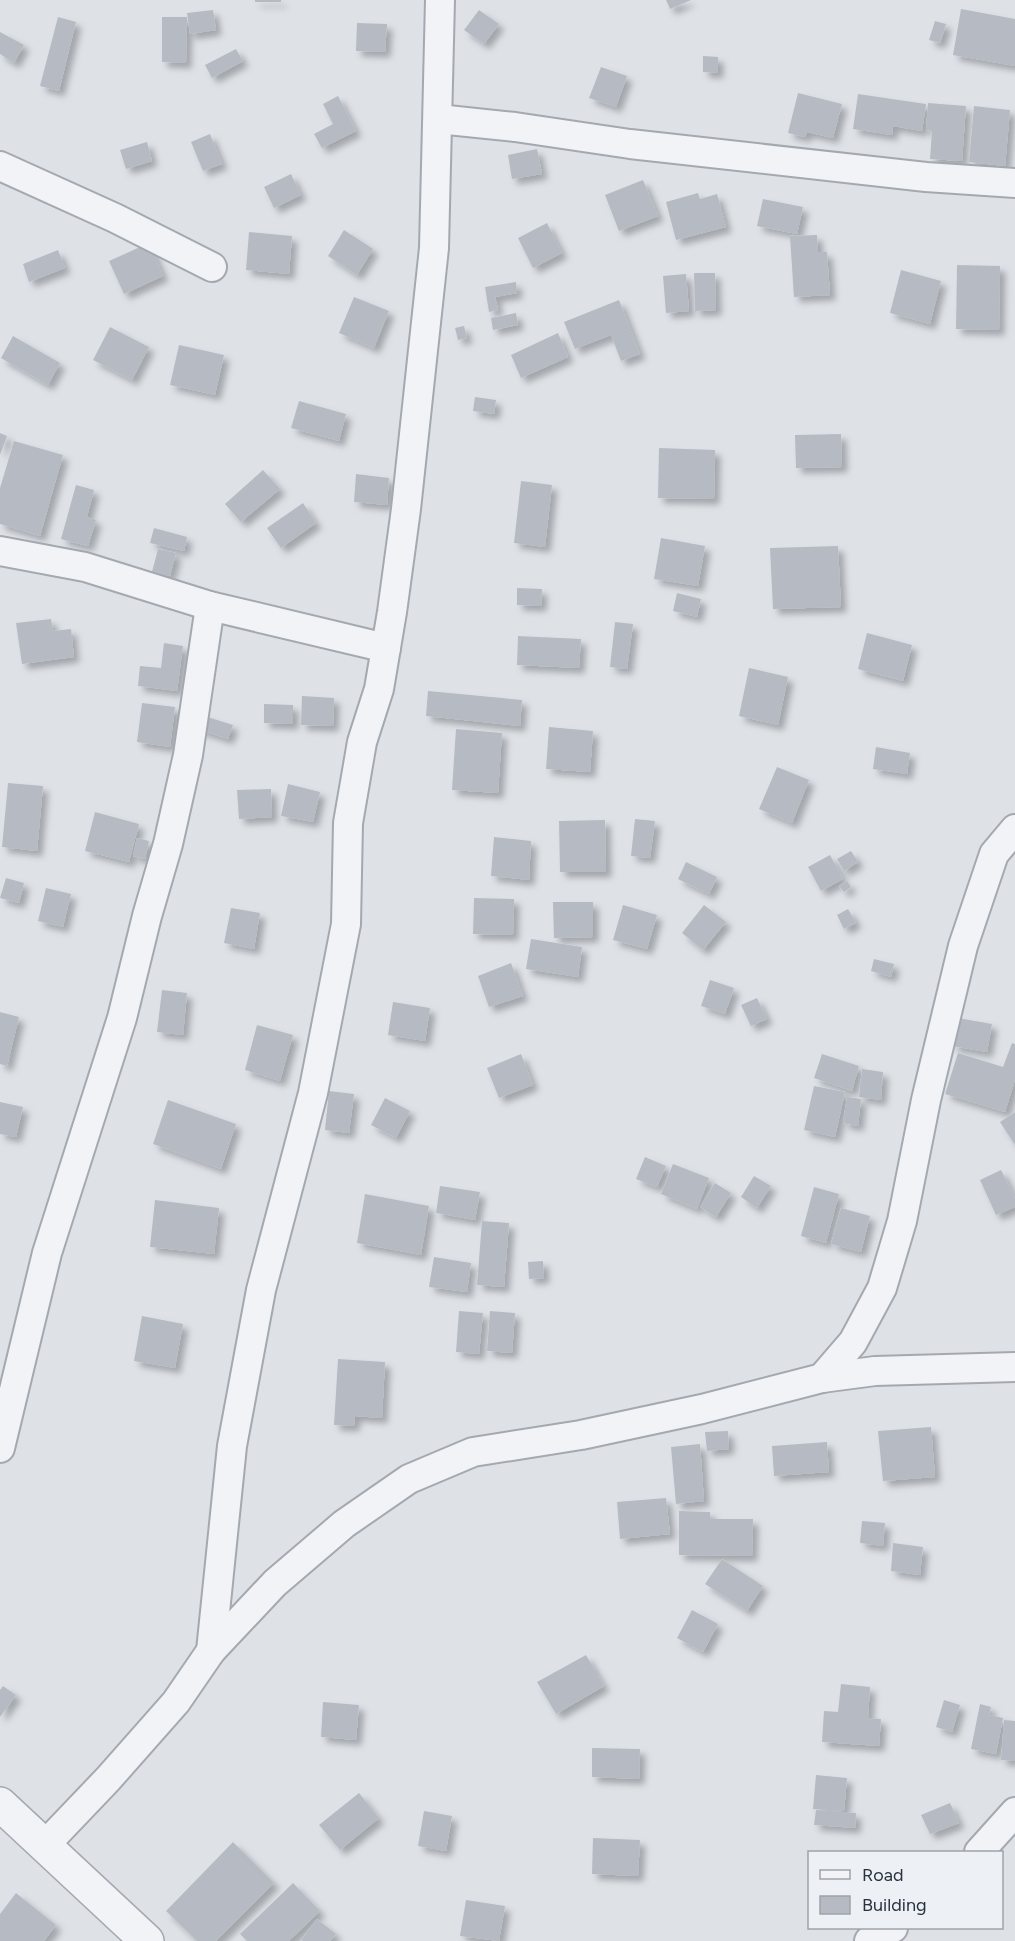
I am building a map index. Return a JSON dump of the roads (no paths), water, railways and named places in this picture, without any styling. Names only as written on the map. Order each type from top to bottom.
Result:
[{"type":"street","points":[[211,1651],[234,1435],[261,1290],[313,1093],[346,924],[348,823],[362,742],[379,689],[406,509],[433,260],[440,0]]},
{"type":"street","points":[[438,119],[695,152],[926,177],[1015,183]]},
{"type":"street","points":[[0,166],[115,218],[212,267]]},
{"type":"street","points":[[0,551],[85,567],[210,606],[386,648]]},
{"type":"street","points":[[0,1448],[47,1253],[122,1018],[147,916],[168,844],[188,755],[210,606]]},
{"type":"street","points":[[822,1378],[853,1342],[882,1288],[902,1221],[926,1100],[963,946],[994,854],[1015,829]]},
{"type":"street","points":[[45,1845],[108,1779],[176,1702],[211,1651],[275,1583],[344,1524],[409,1479],[473,1452],[592,1433],[702,1409],[822,1378],[875,1371],[1015,1367]]},
{"type":"street","points":[[0,1804],[147,1941]]},
{"type":"street","points":[[980,1851],[1015,1812]]},
{"type":"street","points":[[869,1941],[891,1929]]}]
